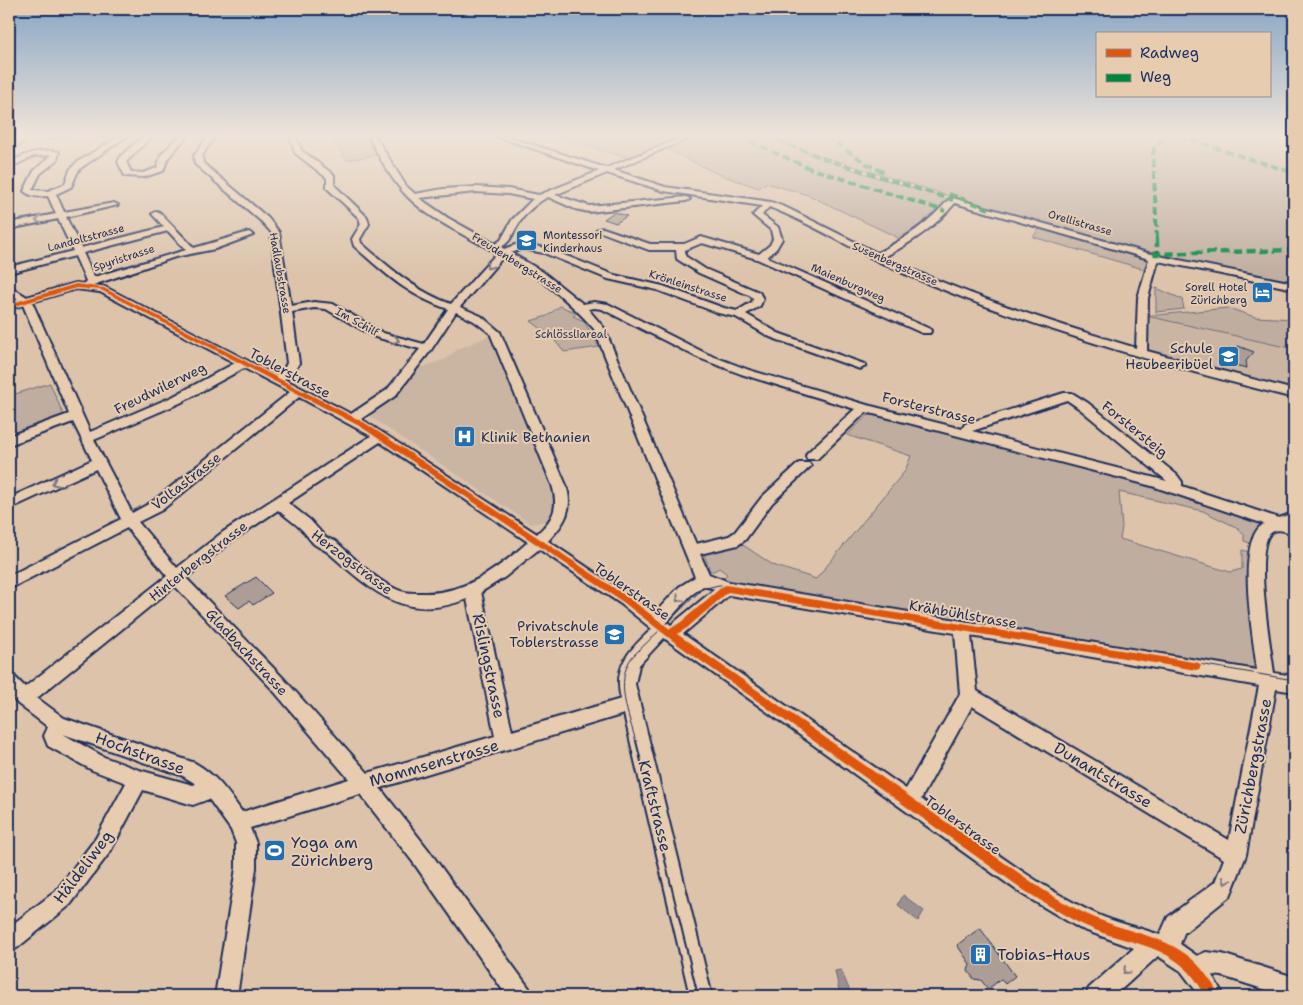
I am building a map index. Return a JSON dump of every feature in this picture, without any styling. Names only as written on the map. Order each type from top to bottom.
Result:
[{"type":"street","points":[[31,183],[28,191],[36,194],[51,193],[68,183]]},
{"type":"street","name":"Hadlaubstrasse","points":[[223,183],[272,227],[276,236],[293,364],[289,371],[276,379]]},
{"type":"street","name":"Herzogstrasse","points":[[278,503],[304,524],[321,542],[330,546],[386,591],[402,597],[430,600],[458,596],[488,582],[538,541],[557,521],[562,510],[563,499],[559,485],[494,332],[481,320],[417,292],[357,244],[356,239],[364,224],[363,217],[330,186],[330,183]]},
{"type":"street","name":"Freudenbergstrasse","points":[[401,183],[412,197],[433,213],[548,280],[581,307],[596,324],[605,339],[704,580]]},
{"type":"street","points":[[412,197],[441,191],[472,189],[507,192],[539,198],[577,183]]},
{"type":"street","name":"Susenbergstrasse","points":[[645,183],[664,189],[713,197],[738,198],[768,204],[784,210],[877,257],[968,294],[1141,354],[1294,394]]},
{"type":"street","points":[[51,193],[90,284]]},
{"type":"street","points":[[549,195],[578,207],[589,209],[672,199],[710,199],[713,197]]},
{"type":"street","points":[[352,419],[391,393],[427,348],[454,308],[495,259],[497,250],[505,242],[515,222],[539,198]]},
{"type":"street","name":"Orellistrasse","points":[[877,257],[908,241],[939,217],[953,200],[1154,256],[1294,286]]},
{"type":"street","points":[[600,230],[650,247],[683,247],[701,240],[760,257],[772,250],[777,242],[777,232],[774,227],[757,214],[768,204]]},
{"type":"street","points":[[9,226],[114,205]]},
{"type":"street","points":[[156,214],[192,251]]},
{"type":"street","name":"Landoltstrasse","points":[[9,270],[170,228]]},
{"type":"street","name":"Spyristrasse","points":[[27,304],[81,291],[90,284],[166,257],[249,235]]},
{"type":"street","name":"Krönleinstrasse","points":[[497,250],[521,246],[539,249],[612,277],[660,288],[722,311],[739,314],[756,304],[756,296],[748,290],[718,280],[685,262],[679,253],[683,247]]},
{"type":"street","points":[[1141,354],[1143,298],[1154,256]]},
{"type":"street","name":"Maienburgweg","points":[[760,257],[926,331]]},
{"type":"street","name":"Toblerstrasse","points":[[90,284],[299,391],[380,436],[538,541],[664,628],[1029,887],[1068,911],[1105,929],[1161,947],[1184,958],[1194,968],[1213,996]]},
{"type":"street","points":[[9,289],[27,304]]},
{"type":"street","points":[[9,306],[27,304]]},
{"type":"street","name":"Gladbachstrasse","points":[[27,304],[76,416],[130,521],[176,577],[322,732],[420,855],[521,996]]},
{"type":"street","name":"Im Schilf","points":[[287,310],[314,305],[329,306],[347,318],[380,335],[427,348]]},
{"type":"street","name":"Forsterstrasse","points":[[581,307],[604,306],[671,341],[723,364],[864,408],[1155,482],[1294,529]]},
{"type":"street","points":[[739,314],[774,335],[843,363],[860,366]]},
{"type":"street","name":"Freudwilerweg","points":[[87,438],[176,400],[244,363]]},
{"type":"street","name":"Voltastrasse","points":[[9,583],[157,506],[299,391]]},
{"type":"street","name":"Forstersteig","points":[[965,433],[969,427],[1068,396],[1084,406],[1172,478],[1175,482],[1175,489]]},
{"type":"street","points":[[693,550],[733,541],[740,536],[767,500],[864,408]]},
{"type":"street","points":[[9,441],[76,416]]},
{"type":"street","name":"Hinterbergstrasse","points":[[24,698],[235,531],[380,436]]},
{"type":"street","points":[[9,504],[99,462]]},
{"type":"street","name":"Zürichbergstrasse","points":[[1161,947],[1176,925],[1223,889],[1236,855],[1268,690],[1254,566],[1259,537],[1266,529],[1294,518]]},
{"type":"street","points":[[664,628],[689,588],[704,580]]},
{"type":"street","name":"Krähbühlstrasse","points":[[704,580],[716,582],[726,588],[1294,684]]},
{"type":"street","points":[[664,628],[684,625],[726,588]]},
{"type":"street","name":"Rislingstrasse","points":[[473,590],[505,742]]},
{"type":"street","points":[[909,802],[969,695],[962,627]]},
{"type":"street","name":"Kraftstrasse","points":[[664,628],[639,653],[629,668],[626,680],[630,704],[701,996]]},
{"type":"street","name":"Hochstrasse","points":[[9,682],[24,698],[58,724],[188,769],[203,778],[213,788],[239,824],[246,843],[246,868],[226,996]]},
{"type":"street","name":"Dunantstrasse","points":[[969,695],[1236,855]]},
{"type":"street","name":"Mommsenstrasse","points":[[239,824],[252,817],[630,704]]},
{"type":"street","points":[[58,724],[53,736],[54,740],[99,764],[139,779],[193,795],[213,788]]},
{"type":"street","name":"Häldeliweg","points":[[9,940],[63,898],[103,845],[139,779]]},
{"type":"street","points":[[1097,996],[1161,947]]},
{"type":"street","points":[[1194,968],[1206,963],[1222,965],[1294,988]]},
{"type":"shaded area","name":"Schule Heubeeribüel","points":[[1147,316],[1294,349],[1294,390],[1149,352],[1146,350]]},
{"type":"shaded area","name":"Klinik Bethanien","points":[[489,336],[555,497],[553,510],[547,521],[531,524],[372,418],[372,411],[399,392],[417,369],[446,359],[458,349]]},
{"type":"shaded area","points":[[903,895],[924,911],[918,921],[898,905]]},
{"type":"shaded area","points":[[841,970],[852,996],[838,996],[836,994],[839,990],[835,971]]},
{"type":"green space","points":[[744,183],[896,183],[946,198],[949,202],[905,241],[808,195],[766,183],[759,188]]},
{"type":"green space","points":[[907,183],[1294,183],[1294,285],[1167,260],[1149,260],[1147,270],[1033,237],[1042,225]]},
{"type":"green space","points":[[1156,288],[1182,299],[1184,309],[1156,312]]},
{"type":"green space","name":"Schlössliareal","points":[[560,306],[577,313],[573,316],[584,321],[599,347],[564,352],[552,337],[531,321],[547,316]]},
{"type":"green space","points":[[1228,308],[1255,317],[1294,319],[1294,349],[1147,316]]},
{"type":"green space","points":[[50,383],[64,416],[9,436],[9,396]]},
{"type":"green space","points":[[873,415],[1141,484],[1256,522],[1260,528],[1252,544],[1244,541],[1244,535],[1238,528],[1203,511],[1119,492],[1122,527],[1120,539],[1230,572],[1242,569],[1242,550],[1250,552],[1256,663],[1251,668],[1245,669],[724,581],[723,578],[727,574],[719,568],[710,571],[703,552],[737,541],[773,565],[816,579],[905,471],[911,456],[847,435],[867,416]]},
{"type":"building","points":[[614,212],[627,216],[616,223],[604,219]]},
{"type":"building","points":[[1238,346],[1254,352],[1246,361],[1247,368],[1230,364],[1229,356]]},
{"type":"building","points":[[256,577],[272,593],[253,605],[249,601],[239,608],[225,596]]},
{"type":"building","name":"Tobias-Haus","points":[[980,928],[1015,976],[1005,984],[1001,979],[988,989],[981,980],[974,979],[968,971],[970,964],[957,945]]},
{"type":"tram line","points":[[636,742],[627,710],[624,688],[624,677],[632,657],[702,589],[719,585],[741,587],[1294,680]]},
{"type":"tram line","points":[[636,741],[698,996]]},
{"type":"marked path","points":[[856,183],[945,211]]},
{"type":"marked path","points":[[900,183],[953,200]]},
{"type":"marked path","points":[[1154,183],[1157,249],[1155,254],[1294,250]]},
{"type":"marked path","points":[[949,194],[989,209]]},
{"type":"cycle path","points":[[9,306],[76,286],[102,289],[363,425],[626,600],[680,641],[1029,887],[1057,905],[1087,920],[1107,929],[1158,945],[1177,954],[1193,968],[1213,996]]},
{"type":"cycle path","points":[[671,633],[684,625],[726,588],[1196,666]]},
{"type":"place","name":"Montessori Kinderhaus","points":[[527,241]]},
{"type":"place","name":"Sorell Hotel Zürichberg","points":[[1263,293]]},
{"type":"place","name":"Schule Heubeeribüel","points":[[1229,356]]},
{"type":"place","name":"Klinik Bethanien","points":[[465,437]]},
{"type":"place","name":"Privatschule Toblerstrasse","points":[[615,634]]},
{"type":"place","name":"Yoga am Zürichberg","points":[[275,851]]},
{"type":"place","name":"Tobias-Haus","points":[[981,954]]}]
